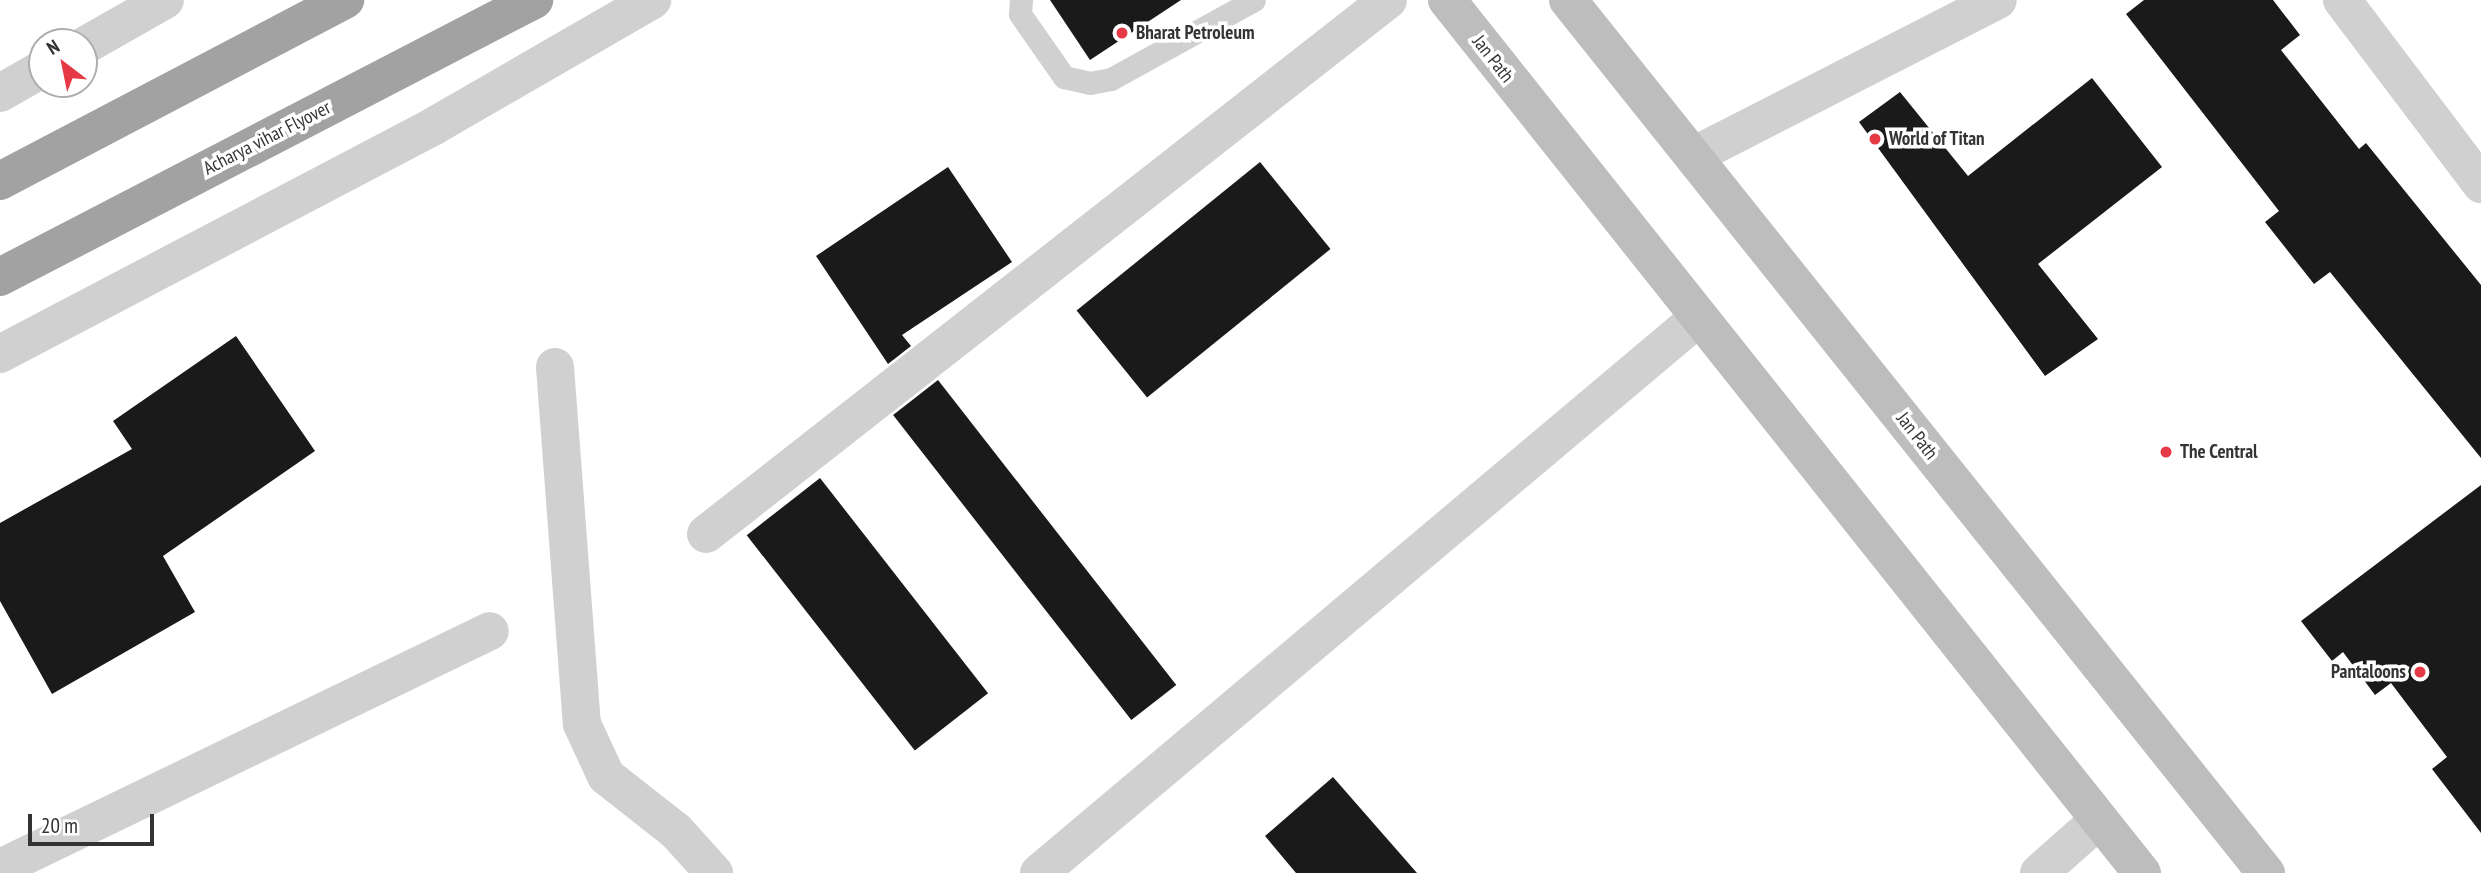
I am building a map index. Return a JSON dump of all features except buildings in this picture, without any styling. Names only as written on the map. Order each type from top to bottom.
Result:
[{"type":"highway","points":[[0,181],[345,0]]},
{"type":"highway","name":"Acharya vihar Flyover","points":[[0,277],[534,0]]},
{"type":"main road","name":"Jan Path","points":[[1447,0],[2142,873]]},
{"type":"main road","name":"Jan Path","points":[[1568,0],[1695,155],[2266,873]]},
{"type":"street","points":[[98,38],[165,0]]},
{"type":"street","points":[[0,354],[433,126],[652,0]]},
{"type":"street","points":[[706,534],[1388,0]]},
{"type":"street","points":[[1695,155],[1998,0]]},
{"type":"street","points":[[2342,0],[2481,184]]},
{"type":"street","points":[[0,93],[28,77]]},
{"type":"street","points":[[1039,873],[1698,318]]},
{"type":"street","points":[[555,367],[582,724],[606,776],[677,831],[714,873]]},
{"type":"street","points":[[0,868],[490,631]]},
{"type":"street","points":[[2039,873],[2099,820]]},
{"type":"lane","points":[[1021,0],[1020,14],[1064,77],[1090,83],[1111,79],[1254,0]]},
{"type":"place","name":"Bharat Petroleum","points":[[1122,33]]},
{"type":"place","name":"World of Titan","points":[[1875,139]]},
{"type":"place","name":"The Central","points":[[2166,452]]},
{"type":"place","name":"Pantaloons","points":[[2420,672]]}]
